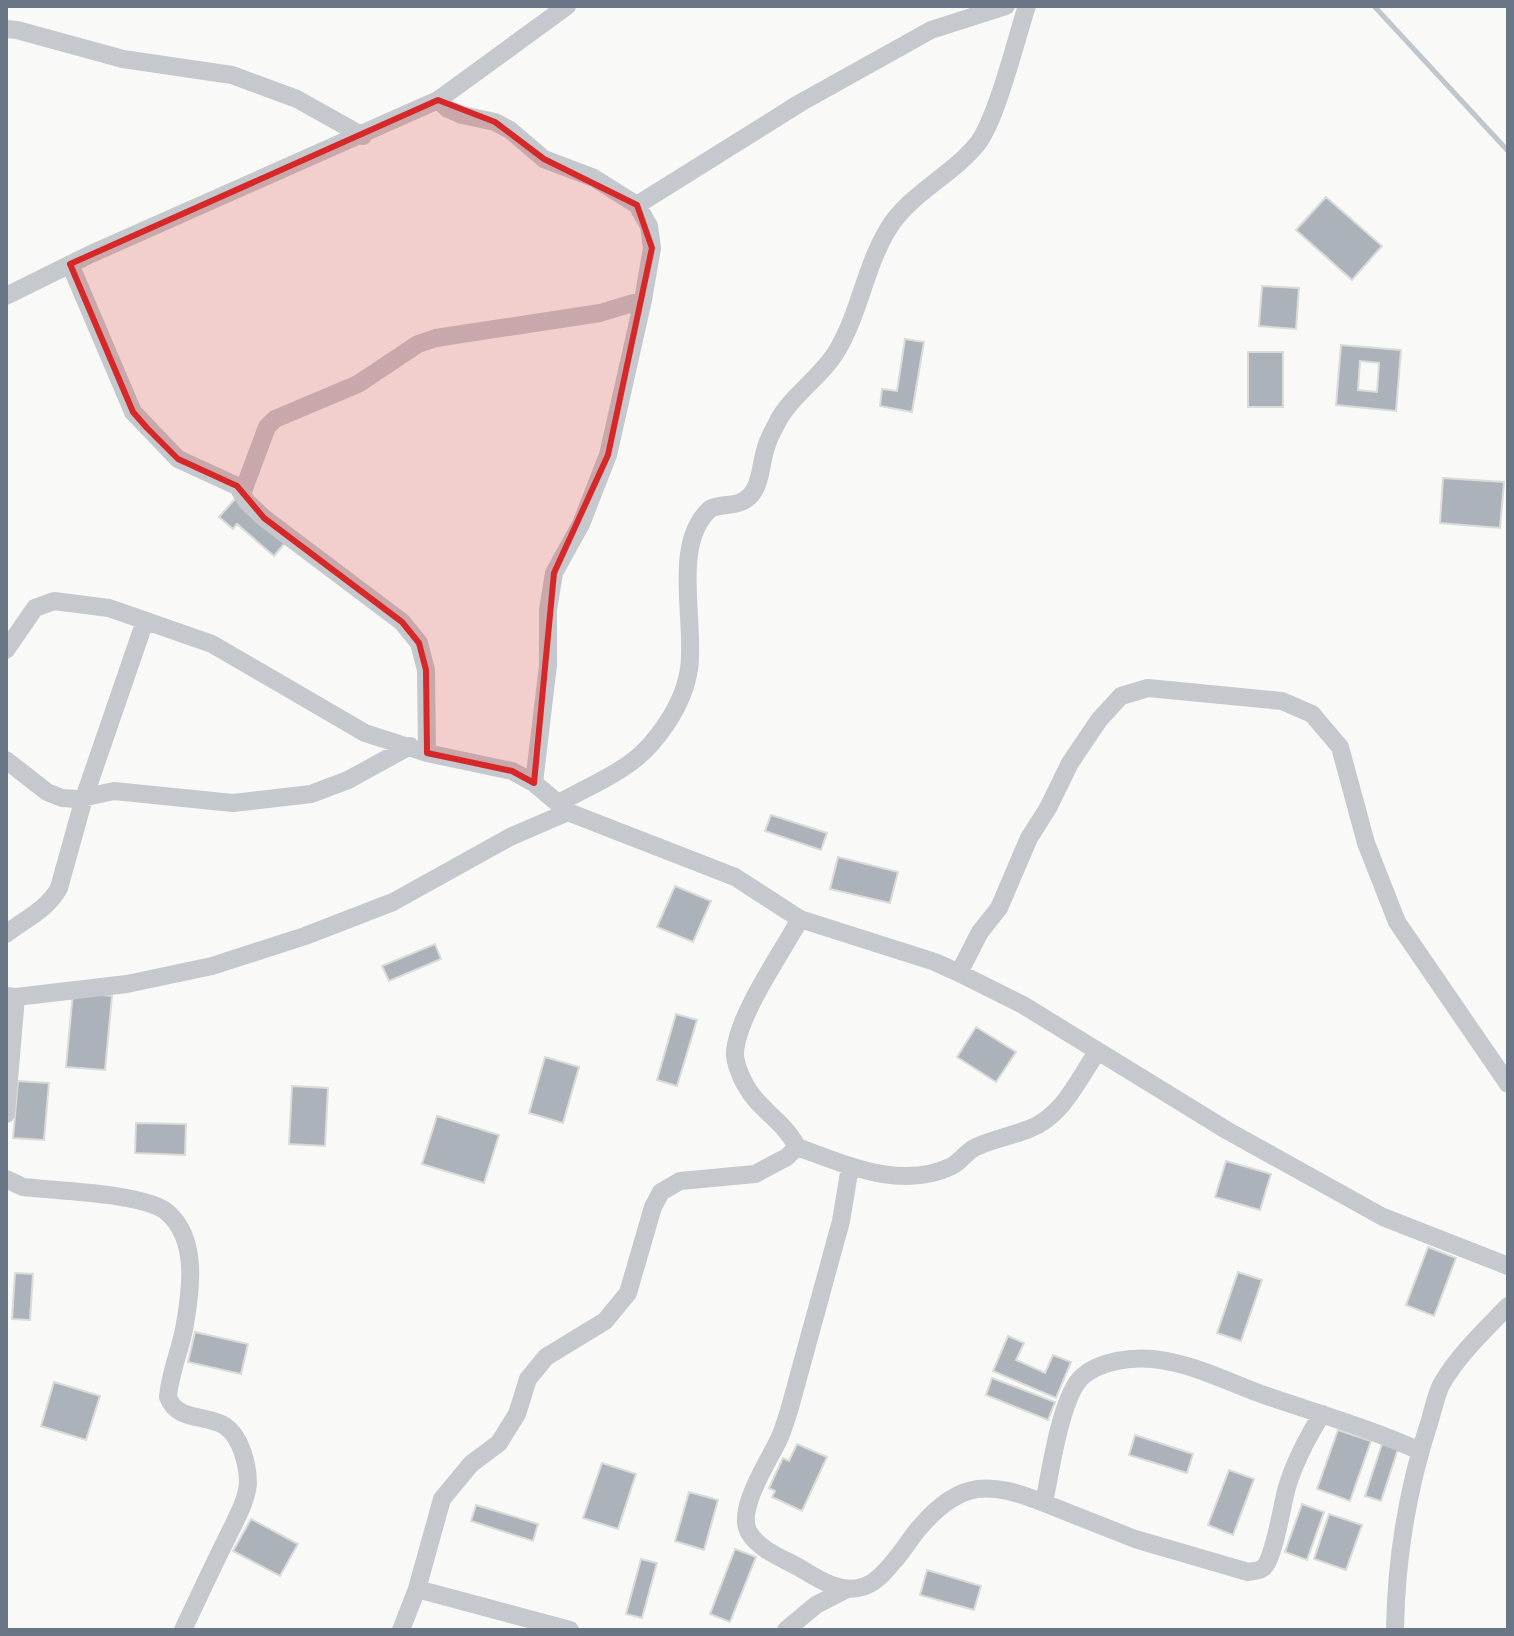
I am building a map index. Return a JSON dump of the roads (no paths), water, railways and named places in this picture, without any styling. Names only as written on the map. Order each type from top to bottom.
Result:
[{"type":"street","points":[[6,296],[70,264],[438,100],[567,6]]},
{"type":"street","points":[[637,205],[800,103],[931,30],[1006,6]]},
{"type":"street","points":[[6,1114],[11,996],[127,984],[198,969],[305,936],[393,902],[564,807],[649,747],[673,716],[689,669],[688,560],[698,526],[710,509],[744,501],[751,493],[759,480],[765,450],[779,419],[837,351],[864,291],[874,255],[888,228],[904,209],[964,159],[980,140],[992,114],[1027,6]]},
{"type":"street","points":[[6,29],[123,59],[232,75],[297,99],[363,136]]},
{"type":"street","points":[[438,100],[462,115],[495,122],[510,130],[544,159],[594,178],[637,205],[649,226],[652,248],[643,300],[608,455],[581,524],[554,573],[548,610],[548,665],[534,783]]},
{"type":"street","points":[[70,264],[133,412],[178,459],[237,486],[264,518],[402,622],[419,643],[426,670],[419,750]]},
{"type":"street","points":[[242,494],[267,427],[275,419],[358,384],[418,344],[436,338],[600,313],[643,300]]},
{"type":"street","points":[[6,650],[35,608],[54,601],[109,608],[212,644],[365,733],[419,750],[512,771],[534,783],[564,807],[735,877],[800,919],[935,962],[959,973],[1023,1005],[1228,1131],[1383,1217],[1508,1266]]},
{"type":"street","points":[[6,934],[52,901],[59,888],[84,798],[145,621]]},
{"type":"street","points":[[959,973],[980,932],[999,908],[1029,838],[1070,763],[1099,720],[1121,696],[1148,688],[1282,701],[1312,714],[1340,747],[1366,843],[1397,922],[1508,1084]]},
{"type":"street","points":[[6,760],[47,792],[62,798],[84,798],[114,791],[233,803],[311,794],[419,750]]},
{"type":"street","points":[[800,919],[746,1017],[734,1053],[744,1084],[757,1102],[790,1133],[797,1147],[850,1167],[894,1176],[934,1172],[953,1165],[972,1148],[1030,1129],[1049,1119],[1097,1052]]},
{"type":"street","points":[[401,1630],[417,1589],[442,1499],[471,1464],[499,1443],[517,1414],[528,1379],[546,1357],[605,1321],[628,1293],[653,1207],[661,1192],[680,1181],[755,1174],[787,1157],[797,1147]]},
{"type":"street","points":[[845,1590],[766,1549],[749,1534],[745,1521],[748,1502],[781,1435],[789,1411],[841,1221],[850,1167]]},
{"type":"street","points":[[6,1179],[23,1187],[147,1201],[168,1212],[181,1232],[188,1252],[191,1280],[185,1327],[168,1397],[171,1406],[183,1414],[226,1426],[245,1460],[248,1484],[240,1509],[183,1630]]},
{"type":"street","points":[[1395,1630],[1395,1586],[1420,1451],[1440,1386],[1465,1351],[1508,1306]]},
{"type":"street","points":[[1044,1503],[1071,1391],[1082,1376],[1097,1367],[1120,1361],[1152,1359],[1188,1367],[1370,1429],[1420,1451]]},
{"type":"street","points":[[786,1630],[816,1605],[845,1590],[863,1587],[884,1574],[919,1527],[966,1490],[989,1487],[1015,1491],[1135,1539],[1231,1568],[1248,1572],[1258,1570],[1265,1566],[1270,1554],[1302,1446],[1322,1414]]},
{"type":"street","points":[[417,1589],[570,1630]]},
{"type":"waterway","points":[[1374,6],[1508,151]]}]
